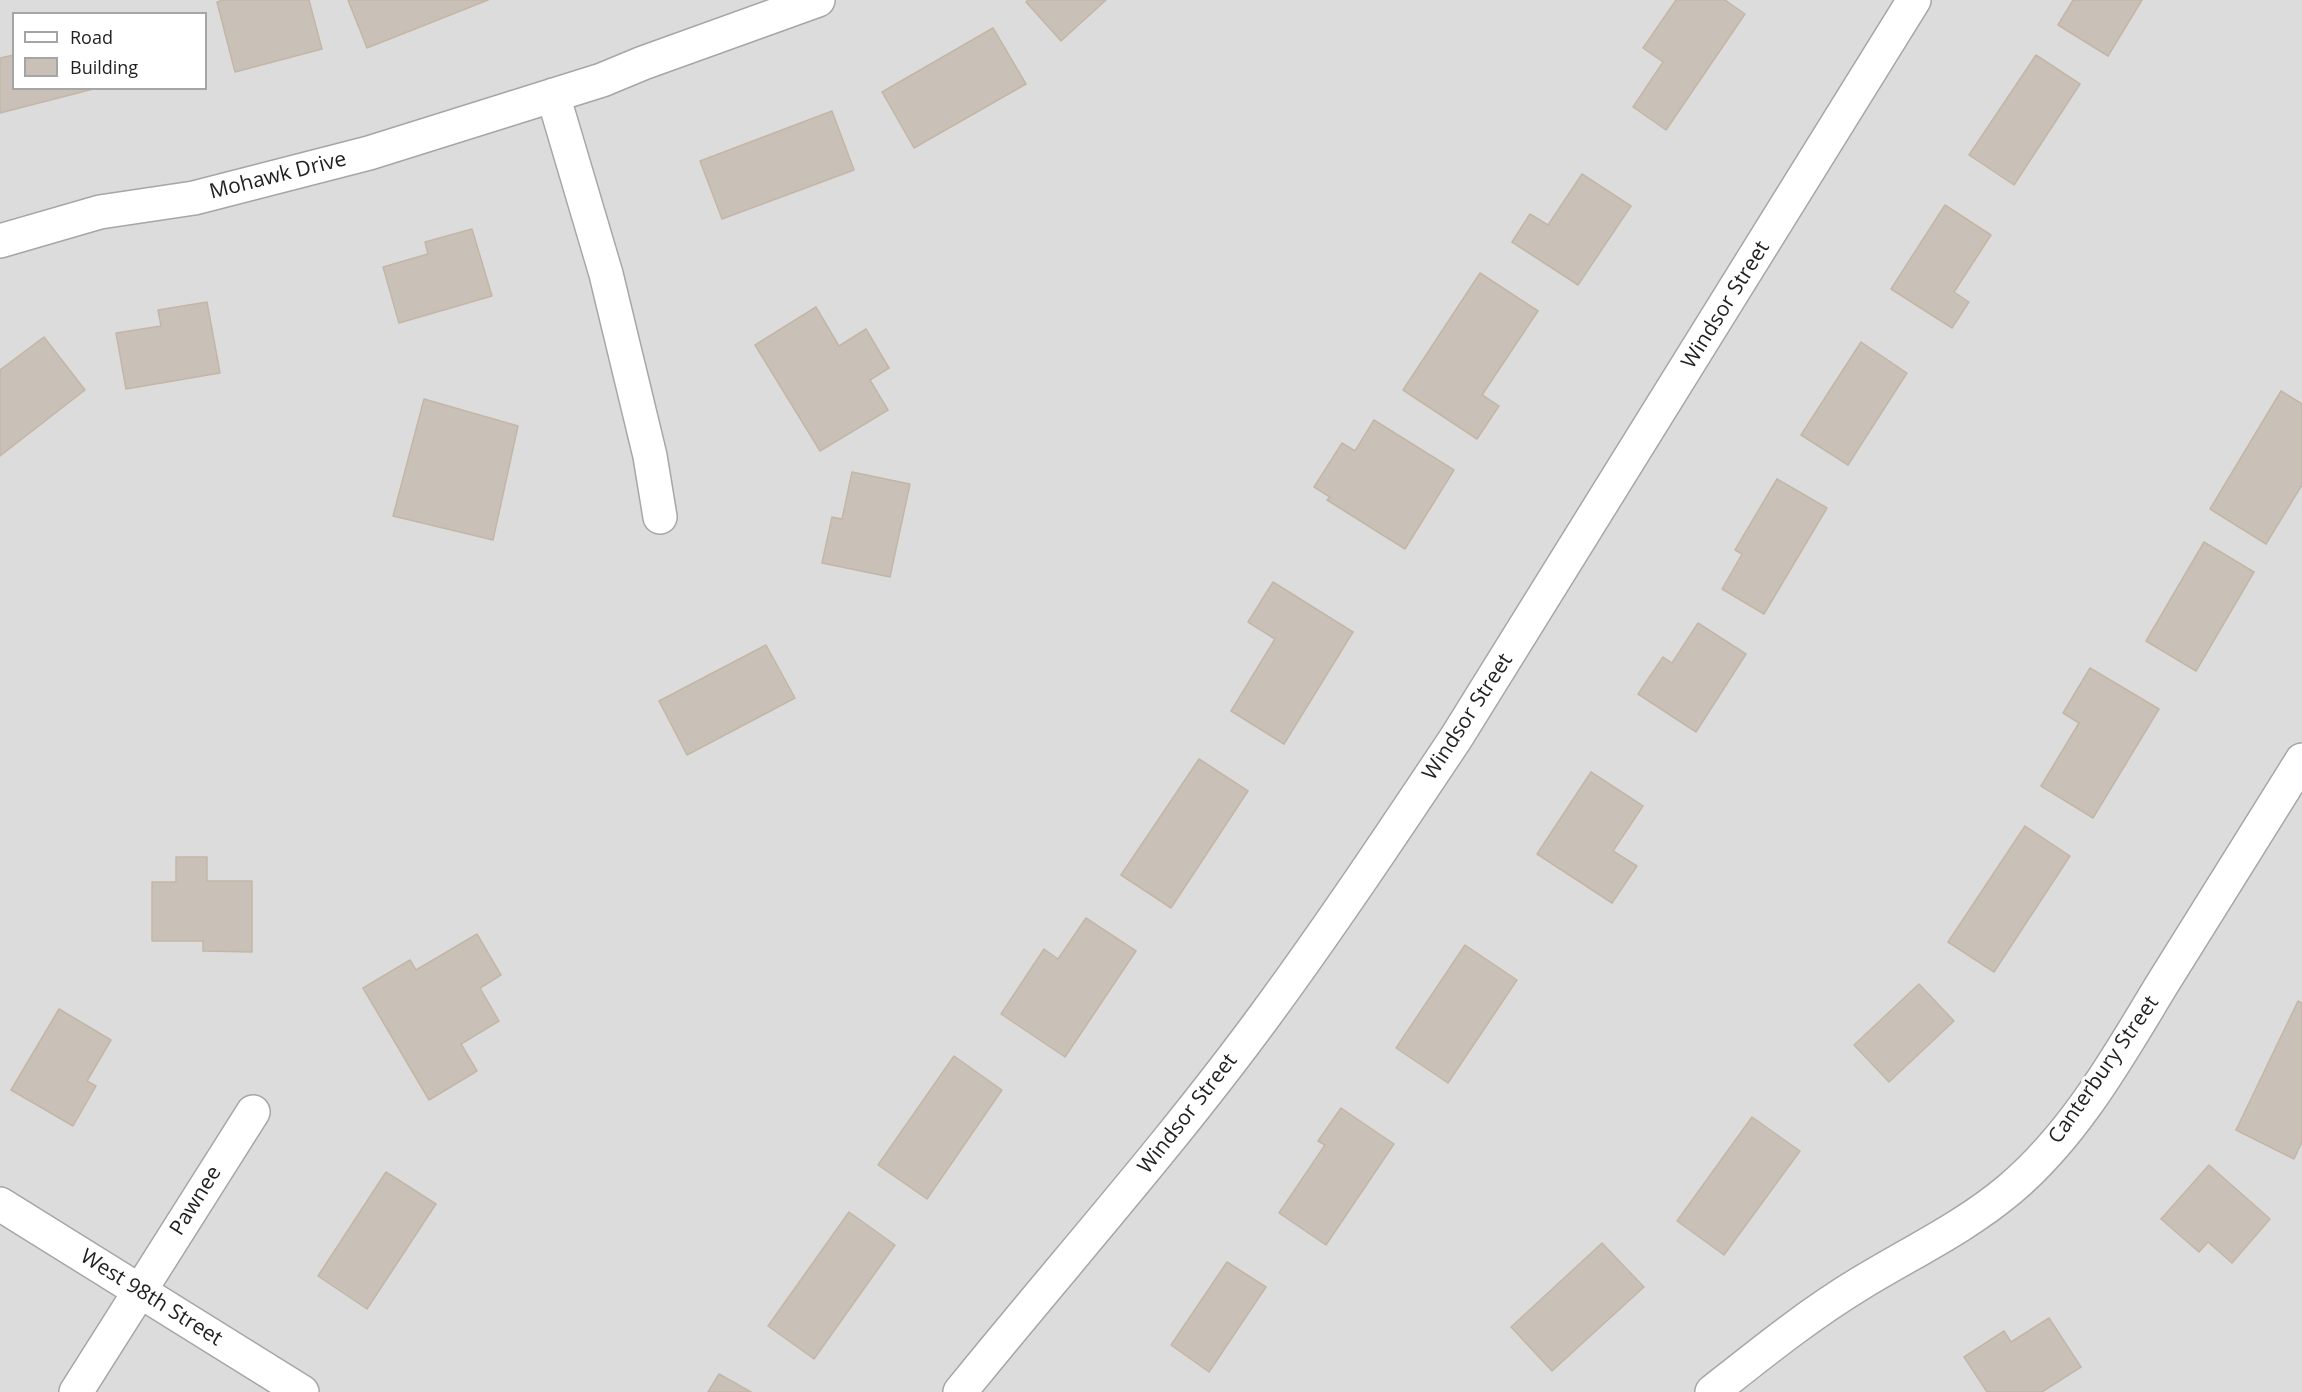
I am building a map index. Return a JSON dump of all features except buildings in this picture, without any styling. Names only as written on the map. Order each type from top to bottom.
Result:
[{"type":"street","name":"Mohawk Drive","points":[[0,241],[100,212],[194,198],[369,153],[602,80],[819,0]]},
{"type":"street","name":"Windsor Street","points":[[960,1392],[1129,1189],[1265,1015],[1385,845],[1463,728],[1914,0]]},
{"type":"street","points":[[553,95],[606,274],[650,456],[660,517]]},
{"type":"street","name":"Canterbury Street","points":[[1712,1392],[1796,1326],[1861,1283],[1970,1219],[2011,1188],[2063,1136],[2123,1049],[2302,759]]},
{"type":"street","name":"Pawnee","points":[[76,1392],[253,1112]]},
{"type":"street","name":"West 98th Street","points":[[0,1204],[302,1392]]},
{"type":"shaded area","points":[[0,0],[2302,0],[2302,1392],[0,1392]]}]
